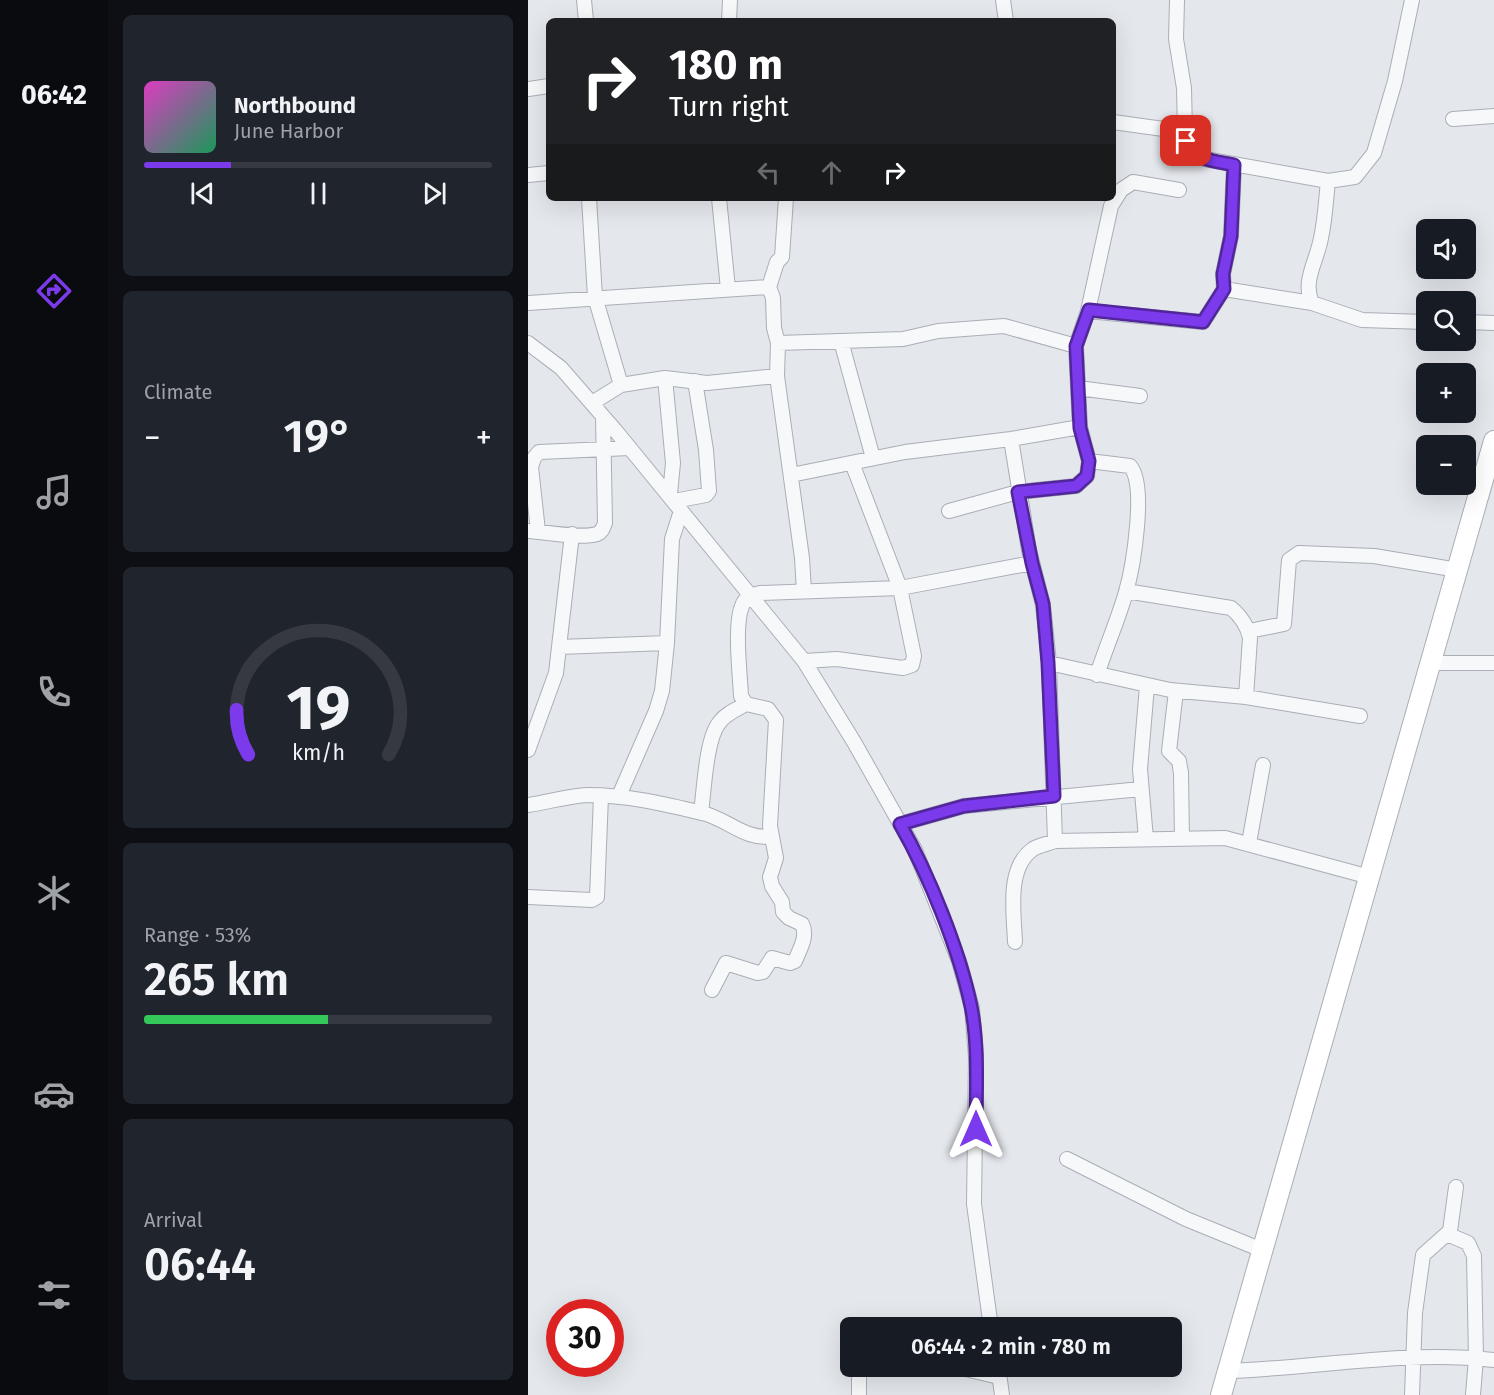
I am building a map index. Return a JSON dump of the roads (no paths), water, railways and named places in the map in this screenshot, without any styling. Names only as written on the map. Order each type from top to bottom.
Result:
[{"type":"main road","points":[[1221,1395],[1492,452]]},
{"type":"street","points":[[584,0],[586,18]]},
{"type":"street","points":[[729,18],[730,0]]},
{"type":"street","points":[[1003,0],[1006,18]]},
{"type":"street","points":[[1177,0],[1176,39],[1184,88],[1185,132],[1188,145],[1197,155],[1234,165],[1328,181],[1355,177],[1374,153],[1395,81],[1412,0]]},
{"type":"street","points":[[528,89],[546,86]]},
{"type":"street","points":[[1453,119],[1494,116]]},
{"type":"street","points":[[1116,123],[1185,132]]},
{"type":"street","points":[[1089,310],[1203,322],[1224,289],[1223,274],[1231,236],[1234,165]]},
{"type":"street","points":[[528,175],[546,173]]},
{"type":"street","points":[[1312,303],[1308,295],[1308,279],[1322,238],[1328,181]]},
{"type":"street","points":[[1116,199],[1121,190],[1132,182],[1179,190]]},
{"type":"street","points":[[589,201],[595,297],[621,385]]},
{"type":"street","points":[[719,201],[728,289]]},
{"type":"street","points":[[786,201],[782,257],[777,262],[770,287],[778,344],[777,376],[792,476],[804,591]]},
{"type":"street","points":[[949,511],[1018,492],[1076,486],[1087,476],[1089,461],[1080,428],[1076,346],[1089,310],[1115,201]]},
{"type":"street","points":[[528,303],[770,287]]},
{"type":"street","points":[[1224,289],[1312,303],[1362,320],[1416,322]]},
{"type":"street","points":[[1476,322],[1494,323]]},
{"type":"street","points":[[778,344],[903,339],[938,331],[1004,326],[1076,346]]},
{"type":"street","points":[[841,341],[873,458]]},
{"type":"street","points":[[528,343],[561,368],[592,403],[804,661],[915,850],[959,961],[972,1008],[976,1057],[974,1203],[990,1317]]},
{"type":"street","points":[[592,403],[621,385],[665,378],[707,383],[777,376]]},
{"type":"street","points":[[619,796],[656,711],[662,691],[668,643],[675,502],[665,378]]},
{"type":"street","points":[[675,502],[706,495],[710,491],[695,381]]},
{"type":"street","points":[[1078,388],[1140,396]]},
{"type":"street","points":[[603,416],[602,450],[605,523],[602,531],[597,534],[533,531],[531,466],[539,452],[548,450],[602,450],[630,448]]},
{"type":"street","points":[[792,476],[904,452],[1080,428]]},
{"type":"street","points":[[1011,439],[1018,492],[1032,563],[1043,604],[1048,663],[1055,842]]},
{"type":"street","points":[[1089,461],[1130,466],[1136,473],[1139,489],[1136,537],[1126,591],[1097,675]]},
{"type":"street","points":[[804,661],[829,658],[903,668],[912,665],[914,656],[900,588],[852,463]]},
{"type":"street","points":[[528,750],[533,721],[551,691],[560,647],[572,534]]},
{"type":"street","points":[[1248,631],[1284,624],[1289,560],[1299,553],[1374,556],[1458,570]]},
{"type":"street","points":[[746,704],[741,696],[739,619],[742,604],[749,596],[804,591],[900,588],[1032,563]]},
{"type":"street","points":[[1126,591],[1231,608],[1248,631],[1250,638],[1246,697]]},
{"type":"street","points":[[560,647],[668,643]]},
{"type":"street","points":[[1048,663],[1176,691],[1246,697],[1360,716]]},
{"type":"street","points":[[1431,663],[1494,663]]},
{"type":"street","points":[[1146,839],[1141,789],[1141,736],[1147,686]]},
{"type":"street","points":[[1176,691],[1169,751],[1179,761],[1181,773],[1182,838]]},
{"type":"street","points":[[701,813],[712,736],[719,723],[733,710],[746,704],[768,709],[776,720],[771,836],[776,848],[776,858],[770,878],[782,902],[783,912],[789,918],[802,924],[805,929],[803,943],[795,961],[790,963],[772,958],[763,972],[758,973],[726,963],[712,990]]},
{"type":"street","points":[[1249,843],[1263,765]]},
{"type":"street","points":[[900,824],[964,806],[1141,789]]},
{"type":"street","points":[[528,805],[585,795],[619,796],[716,817],[761,838],[771,836]]},
{"type":"street","points":[[528,897],[591,900],[597,897],[601,796]]},
{"type":"street","points":[[1015,942],[1016,872],[1023,858],[1035,848],[1055,842],[1225,838],[1370,877]]},
{"type":"street","points":[[1067,1160],[1186,1219],[1262,1250]]},
{"type":"street","points":[[1412,1395],[1415,1313],[1424,1255],[1447,1234],[1453,1220],[1456,1187]]},
{"type":"street","points":[[1447,1234],[1468,1243],[1474,1256],[1476,1358],[1473,1395]]},
{"type":"street","points":[[1228,1371],[1299,1368],[1343,1361],[1413,1356],[1494,1360]]},
{"type":"street","points":[[859,1377],[859,1395]]},
{"type":"street","points":[[999,1377],[1002,1395]]}]
